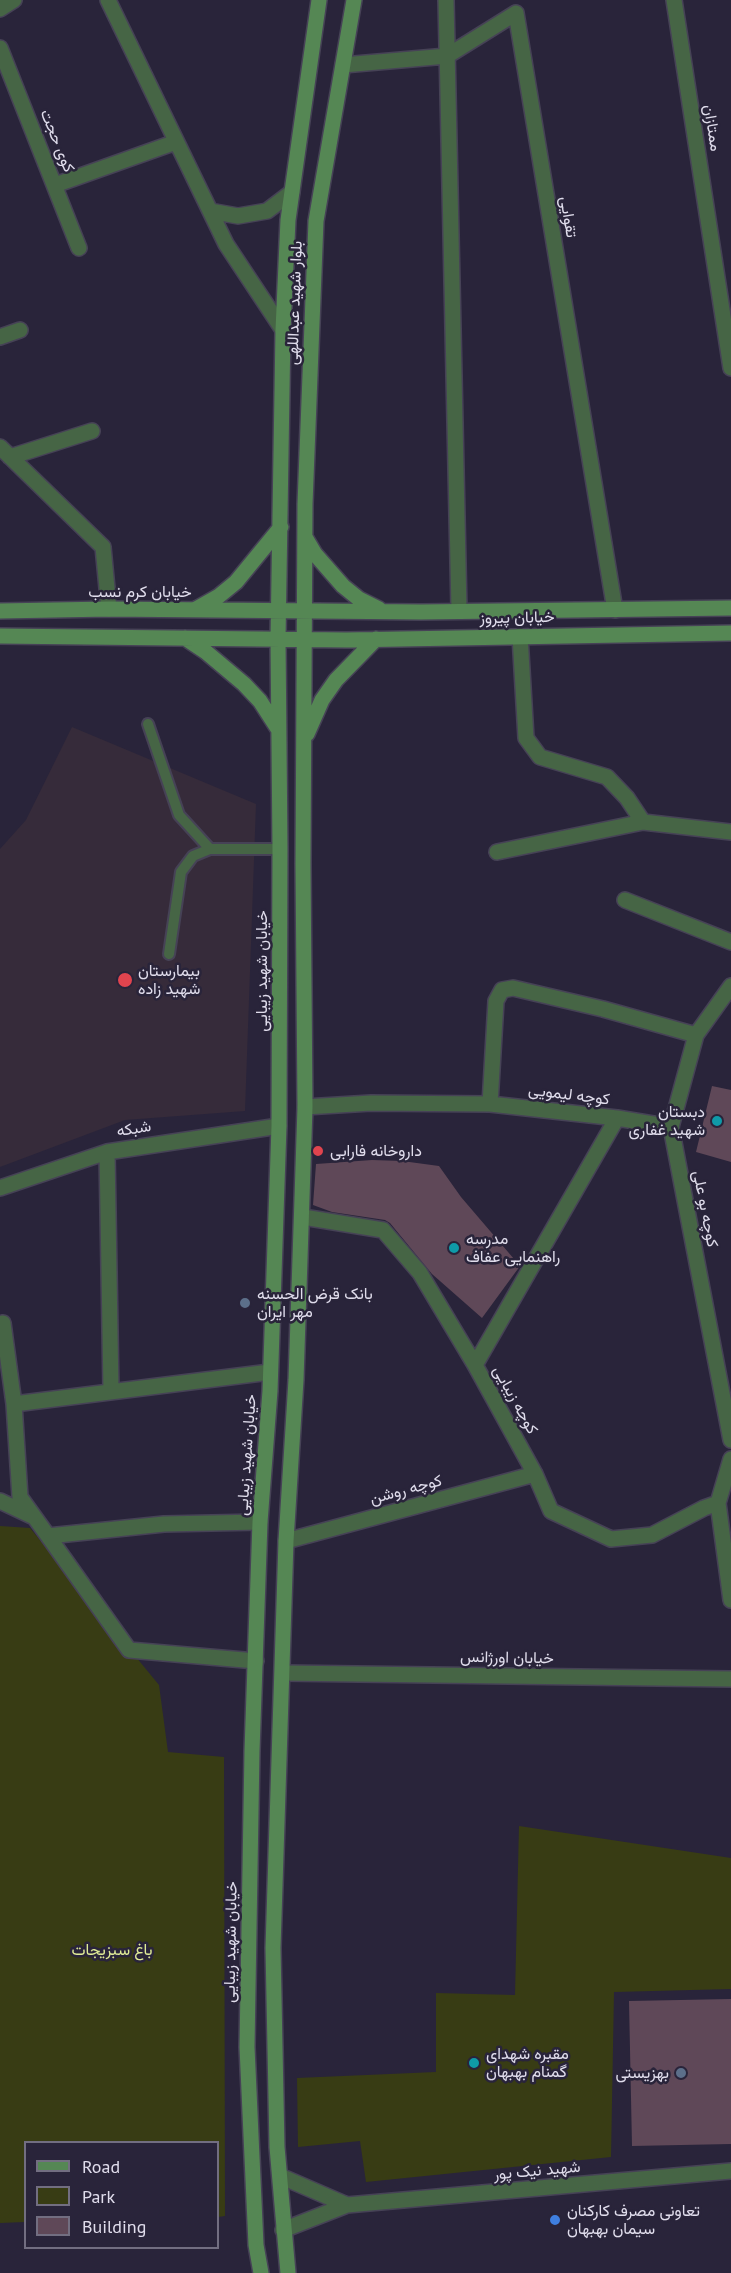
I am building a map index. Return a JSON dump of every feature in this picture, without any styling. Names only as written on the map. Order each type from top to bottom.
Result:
[{"type":"main road","name":"بلوار شهید عبداللهی","points":[[278,639],[283,330],[288,220],[319,0]]},
{"type":"main road","name":"بلوار شهید عبداللهی","points":[[304,639],[304,557],[316,221],[354,0]]},
{"type":"main road","points":[[196,610],[236,582],[281,527]]},
{"type":"main road","points":[[305,537],[315,555],[344,586],[359,599],[385,611]]},
{"type":"main road","points":[[280,557],[286,562],[293,563],[304,557]]},
{"type":"main road","name":"خیابان پیروز","points":[[304,610],[731,608]]},
{"type":"main road","points":[[109,609],[111,637]]},
{"type":"main road","name":"خیابان کرم نسب","points":[[0,611],[304,610]]},
{"type":"main road","name":"خیابان پیروز","points":[[278,639],[731,633]]},
{"type":"main road","points":[[0,636],[278,639]]},
{"type":"main road","points":[[185,638],[206,652],[244,684],[260,701],[278,729]]},
{"type":"main road","name":"خیابان شهید زیبایی","points":[[261,2273],[256,2245],[247,2047],[255,1661],[260,1522],[270,1372],[279,1126],[278,639]]},
{"type":"main road","points":[[288,2273],[280,2176],[273,1948],[286,1541],[303,1216],[305,1107],[304,639]]},
{"type":"main road","points":[[303,746],[322,700],[336,680],[376,639]]},
{"type":"main road","points":[[251,1806],[278,1806]]},
{"type":"street","points":[[0,9],[14,0]]},
{"type":"street","points":[[108,0],[226,244],[283,330]]},
{"type":"street","points":[[446,0],[459,610]]},
{"type":"street","name":"ممتازان","points":[[674,0],[731,368]]},
{"type":"street","name":"تقوایی","points":[[342,64],[447,56],[516,13],[615,609]]},
{"type":"street","name":"کوی حجت","points":[[0,48],[80,248]]},
{"type":"street","points":[[55,185],[176,142]]},
{"type":"street","points":[[210,211],[238,216],[267,211],[292,192]]},
{"type":"street","points":[[0,337],[20,330]]},
{"type":"street","points":[[5,452],[92,431]]},
{"type":"street","points":[[5,452],[103,547],[109,609]]},
{"type":"street","points":[[520,636],[526,738],[540,757],[607,777],[627,798],[643,822]]},
{"type":"street","points":[[497,852],[643,822],[731,832]]},
{"type":"street","points":[[625,900],[731,942]]},
{"type":"street","points":[[616,1118],[671,1127],[696,1035],[731,986]]},
{"type":"street","points":[[490,1104],[496,1001],[502,990],[513,988],[603,1009],[696,1035]]},
{"type":"street","name":"کوچه لیمویی","points":[[305,1107],[371,1103],[490,1104],[616,1118],[475,1365]]},
{"type":"street","name":"شبکه","points":[[0,1188],[107,1152],[279,1126]]},
{"type":"street","name":"کوچه بو علی","points":[[671,1127],[731,1440]]},
{"type":"street","points":[[107,1152],[111,1391]]},
{"type":"street","name":"کوچه زیبایی","points":[[303,1216],[383,1230],[420,1273],[475,1365],[535,1474],[551,1511],[611,1539],[652,1534],[718,1503]]},
{"type":"street","points":[[3,1323],[14,1404],[20,1497],[129,1650],[255,1661]]},
{"type":"street","points":[[14,1404],[270,1372]]},
{"type":"street","points":[[731,1459],[718,1503],[731,1600]]},
{"type":"street","name":"کوچه روشن","points":[[286,1541],[535,1474]]},
{"type":"street","points":[[0,1500],[34,1517]]},
{"type":"street","points":[[48,1536],[164,1524],[260,1522]]},
{"type":"street","name":"خیابان اورژانس","points":[[283,1673],[731,1679]]},
{"type":"street","name":"شهید نیک پور","points":[[283,2230],[347,2205],[731,2171]]},
{"type":"street","name":"شهید نیک پور","points":[[280,2176],[347,2205]]},
{"type":"lane","points":[[148,724],[179,815],[210,849]]},
{"type":"lane","points":[[169,954],[181,872],[193,856],[210,849],[280,849]]},
{"type":"shaded area","name":"بیمارستان شهید زاده","points":[[72,727],[256,804],[245,1111],[125,1120],[0,1167],[0,849],[26,820]]},
{"type":"green space","name":"باغ سبزیجات","points":[[0,1526],[30,1528],[159,1685],[168,1752],[224,1757],[225,2216],[219,2217],[219,2141],[24,2141],[24,2222],[0,2223]]},
{"type":"green space","points":[[519,1826],[731,1858],[731,1989],[614,1992],[611,2157],[366,2182],[360,2141],[298,2147],[297,2078],[436,2072],[436,1993],[515,1995]]},
{"type":"building","name":"دبستان شهید غفاری","points":[[712,1086],[731,1090],[731,1162],[696,1152]]},
{"type":"building","name":"مدرسه راهنمایی عفاف","points":[[372,1160],[439,1166],[461,1197],[520,1266],[482,1318],[432,1274],[390,1223],[385,1220],[332,1212],[313,1205],[316,1164]]},
{"type":"building","name":"بهزیستی","points":[[731,1999],[731,2144],[632,2146],[629,2001]]},
{"type":"place","name":"بیمارستان شهید زاده","points":[[125,980]]},
{"type":"place","name":"دبستان شهید غفاری","points":[[717,1121]]},
{"type":"place","name":"داروخانه فارابی","points":[[318,1151]]},
{"type":"place","name":"مدرسه راهنمایی عفاف","points":[[454,1248]]},
{"type":"place","name":"بانک قرض الحسنه مهر ایران","points":[[245,1303]]},
{"type":"place","name":"مقبره شهدای گمنام بهبهان","points":[[474,2063]]},
{"type":"place","name":"بهزیستی","points":[[681,2073]]},
{"type":"place","name":"تعاونی مصرف کارکنان سیمان بهبهان","points":[[555,2220]]}]
